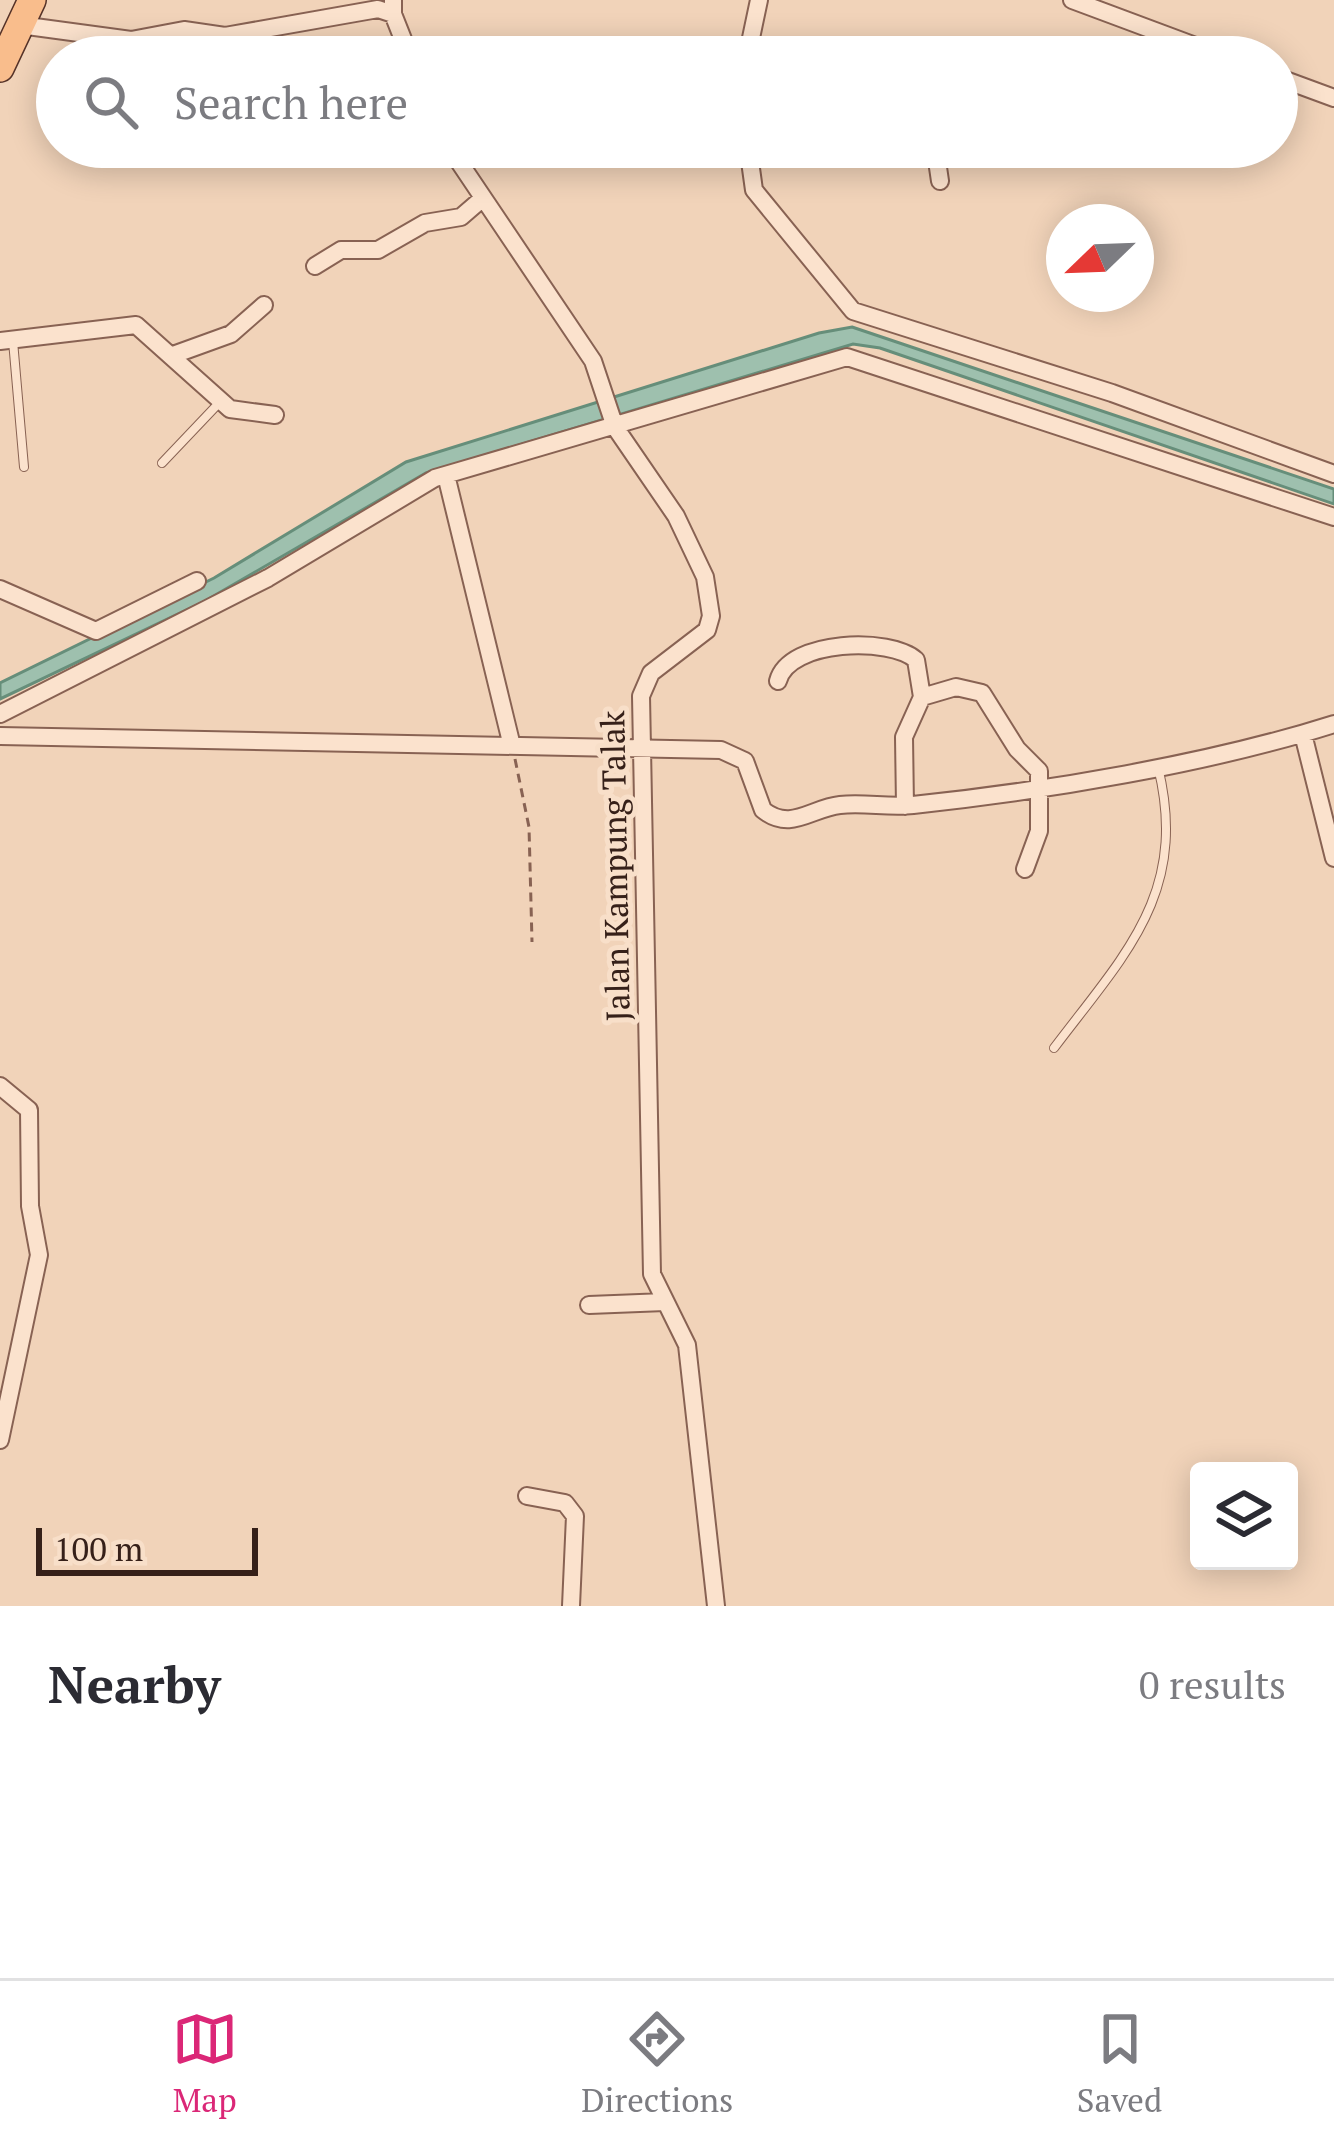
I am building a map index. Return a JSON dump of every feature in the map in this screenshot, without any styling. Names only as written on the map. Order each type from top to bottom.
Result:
[{"type":"main road","points":[[0,68],[26,12]]},
{"type":"street","points":[[751,36],[759,0]]},
{"type":"street","points":[[1072,0],[1169,36]]},
{"type":"street","points":[[152,36],[184,30],[250,32],[393,7],[403,36]]},
{"type":"street","points":[[26,12],[116,36]]},
{"type":"street","points":[[1298,84],[1334,98]]},
{"type":"street","name":"Jalan Kampung Talak","points":[[463,168],[593,361],[614,423],[692,546],[711,608],[703,636],[644,683],[642,748],[652,1274],[678,1318],[687,1346],[716,1606]]},
{"type":"street","points":[[751,168],[754,190],[853,311],[1112,393],[1334,474]]},
{"type":"street","points":[[938,168],[940,182]]},
{"type":"street","points":[[315,266],[341,250],[378,250],[425,223],[461,217],[483,198]]},
{"type":"street","points":[[172,355],[231,334],[264,305]]},
{"type":"street","points":[[6,340],[130,325],[147,331],[241,415],[275,416]]},
{"type":"street","points":[[0,714],[268,578],[446,475],[614,423],[857,357],[1334,517]]},
{"type":"street","points":[[446,475],[511,742]]},
{"type":"street","points":[[0,589],[95,631],[197,581]]},
{"type":"street","points":[[778,681],[787,662],[801,652],[890,647],[916,660],[922,697],[904,737],[904,806]]},
{"type":"street","points":[[922,697],[960,687],[982,693],[1017,749],[1038,766],[1042,785],[1039,831],[1025,869]]},
{"type":"street","points":[[0,736],[721,749],[738,755],[751,770],[763,810],[781,820],[840,805],[904,806],[1042,785],[1286,742],[1334,724]]},
{"type":"street","points":[[1303,734],[1334,858]]},
{"type":"street","points":[[0,1086],[29,1111],[29,1206],[39,1252],[0,1440]]},
{"type":"street","points":[[590,1305],[665,1302]]},
{"type":"street","points":[[527,1496],[565,1503],[575,1516],[571,1606]]},
{"type":"lane","points":[[6,340],[24,467]]},
{"type":"lane","points":[[162,463],[220,401]]},
{"type":"lane","points":[[1054,1048],[1152,910],[1169,838],[1157,765]]},
{"type":"path","points":[[511,742],[529,827],[532,942]]},
{"type":"shaded area","points":[[852,327],[1334,489],[1334,504],[880,348],[853,344],[426,473],[205,601],[0,699],[0,683],[214,578],[406,462],[819,333]]}]
